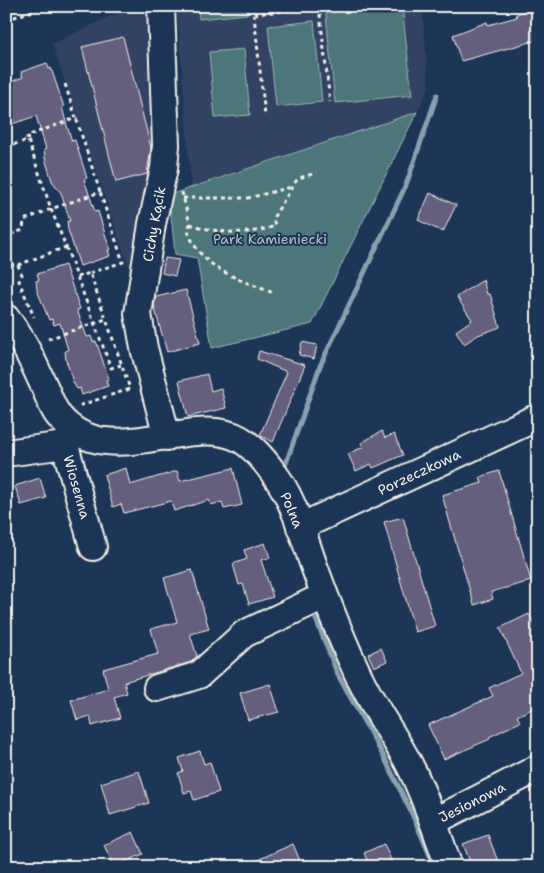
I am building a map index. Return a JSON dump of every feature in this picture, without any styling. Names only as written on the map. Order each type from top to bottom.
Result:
[{"type":"street","name":"Cichy Kącik","points":[[161,6],[166,146],[164,168],[152,224],[138,314],[144,348],[167,437]]},
{"type":"street","name":"Polna","points":[[6,318],[27,348],[57,414],[70,428],[96,439],[133,442],[207,432],[226,433],[242,440],[254,451],[278,480],[300,527],[324,596],[357,674],[410,765],[449,867]]},
{"type":"street","name":"Porzeczkowa","points":[[300,527],[538,418]]},
{"type":"street","points":[[6,454],[70,428]]},
{"type":"street","name":"Wiosenna","points":[[70,428],[93,546]]},
{"type":"street","points":[[157,688],[199,675],[244,634],[324,596]]},
{"type":"street","name":"Jesionowa","points":[[433,822],[538,768]]},
{"type":"path","points":[[6,20],[46,6]]},
{"type":"path","points":[[253,6],[265,116]]},
{"type":"path","points":[[254,14],[320,7],[330,102]]},
{"type":"path","points":[[65,84],[122,262],[77,277]]},
{"type":"path","points":[[76,118],[27,136],[51,209],[111,368],[121,365]]},
{"type":"path","points":[[6,147],[28,140]]},
{"type":"path","points":[[190,224],[216,232],[267,229],[275,226],[273,218],[292,187],[302,177],[316,173]]},
{"type":"path","points":[[183,198],[248,198],[292,187]]},
{"type":"path","points":[[182,190],[190,224],[188,230],[190,238],[202,257],[207,262],[274,293]]},
{"type":"path","points":[[6,236],[23,230],[24,220],[100,192]]},
{"type":"path","points":[[18,265],[66,247]]},
{"type":"path","points":[[70,428],[130,389],[90,273]]},
{"type":"path","points":[[48,339],[106,319]]},
{"type":"shaded area","points":[[177,6],[422,6],[429,87],[417,112],[191,187]]},
{"type":"shaded area","points":[[124,10],[126,14],[152,13],[157,171],[132,276],[52,44]]},
{"type":"green space","points":[[198,6],[247,6],[247,14],[199,19]]},
{"type":"green space","points":[[325,6],[402,6],[412,95],[335,103]]},
{"type":"green space","points":[[314,21],[322,102],[276,107],[268,26]]},
{"type":"green space","points":[[244,49],[250,115],[215,118],[209,52]]},
{"type":"green space","name":"Park Kamieniecki","points":[[417,112],[312,324],[212,348],[197,258],[175,254],[169,195]]},
{"type":"building","points":[[534,9],[535,12],[538,11],[538,40],[461,61],[453,35],[487,22],[488,25],[517,17],[516,14]]},
{"type":"building","points":[[123,37],[151,148],[147,174],[116,182],[82,47]]},
{"type":"building","points":[[47,63],[49,69],[51,68],[64,107],[62,107],[67,126],[72,141],[75,140],[87,178],[84,179],[95,212],[98,211],[110,250],[108,250],[110,256],[80,266],[68,230],[67,221],[70,221],[61,193],[52,181],[45,158],[44,150],[46,149],[36,116],[6,126],[6,84],[23,77],[21,72]]},
{"type":"building","points":[[430,193],[456,205],[443,232],[418,220]]},
{"type":"building","points":[[165,258],[179,260],[175,276],[162,273]]},
{"type":"building","points":[[65,265],[80,309],[77,310],[87,337],[91,336],[93,342],[96,341],[109,379],[106,380],[108,386],[82,395],[80,388],[77,389],[73,382],[66,360],[65,351],[68,350],[60,323],[54,325],[52,319],[49,320],[37,290],[36,281],[39,280],[37,274]]},
{"type":"building","points":[[483,280],[487,294],[490,294],[500,327],[478,335],[464,344],[456,331],[472,320],[457,297]]},
{"type":"building","points":[[186,290],[200,343],[167,352],[154,306],[156,297]]},
{"type":"building","points":[[302,342],[317,345],[314,359],[299,355]]},
{"type":"building","points":[[259,351],[305,365],[273,442],[260,435],[287,372],[257,359]]},
{"type":"building","points":[[207,374],[211,391],[221,388],[226,408],[188,417],[179,381]]},
{"type":"building","points":[[382,431],[385,438],[394,434],[403,455],[373,468],[371,464],[356,471],[348,454],[363,447],[361,443]]},
{"type":"building","points":[[126,468],[130,485],[177,471],[180,481],[233,468],[242,505],[224,509],[222,502],[211,505],[209,500],[174,511],[171,501],[124,513],[121,504],[113,507],[104,475]]},
{"type":"building","points":[[499,471],[531,581],[491,592],[493,599],[474,605],[442,495],[482,483],[480,477]]},
{"type":"building","points":[[40,478],[46,498],[21,505],[15,486]]},
{"type":"building","points":[[403,517],[435,626],[415,632],[384,522]]},
{"type":"building","points":[[265,543],[270,558],[261,560],[273,597],[249,604],[243,584],[239,585],[233,564],[247,559],[244,550]]},
{"type":"building","points":[[192,570],[209,629],[190,634],[197,656],[191,662],[124,682],[127,693],[114,697],[120,718],[92,726],[90,716],[77,720],[71,700],[108,689],[103,669],[158,654],[151,629],[177,622],[164,578]]},
{"type":"building","points":[[529,614],[538,632],[538,706],[517,716],[520,722],[489,737],[490,739],[444,759],[428,725],[493,696],[489,688],[521,673],[500,628]]},
{"type":"building","points":[[381,648],[387,661],[374,667],[368,654]]},
{"type":"building","points":[[270,684],[279,712],[248,720],[240,693]]},
{"type":"building","points":[[200,751],[204,764],[210,762],[219,792],[194,800],[191,791],[184,793],[178,773],[183,771],[179,758]]},
{"type":"building","points":[[139,771],[149,803],[110,815],[101,783]]},
{"type":"building","points":[[133,832],[143,854],[114,867],[104,845]]},
{"type":"building","points":[[488,835],[500,867],[472,867],[463,844]]},
{"type":"building","points":[[293,844],[300,861],[287,867],[242,867]]},
{"type":"building","points":[[384,844],[394,867],[370,867],[364,853]]},
{"type":"waterway","points":[[284,469],[320,366],[406,185],[437,95]]},
{"type":"waterway","points":[[314,614],[338,675],[384,757],[435,867]]}]
